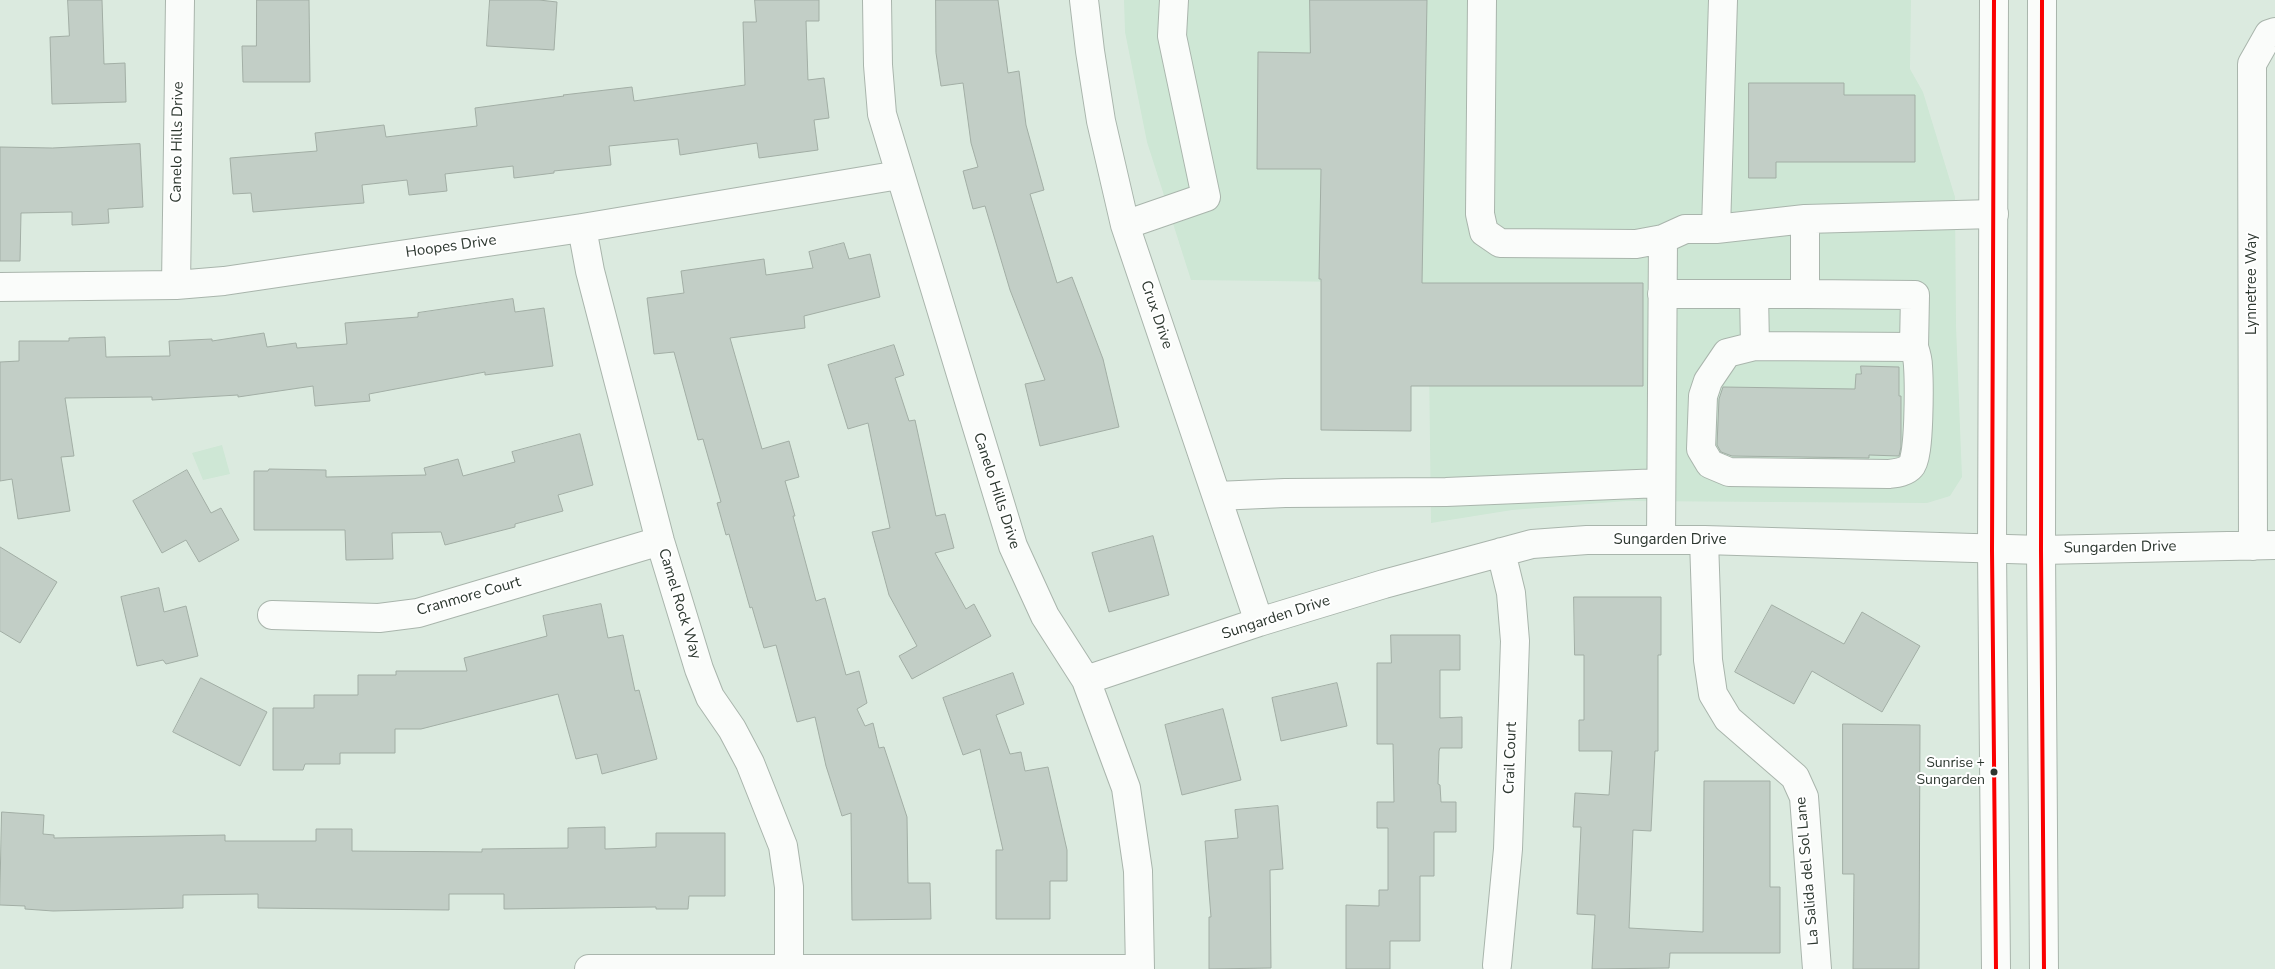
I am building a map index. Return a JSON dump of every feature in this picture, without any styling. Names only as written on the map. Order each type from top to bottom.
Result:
[{"type":"street","name":"Canelo Hills Drive","points":[[176,285],[180,0]]},
{"type":"street","name":"Canelo Hills Drive","points":[[877,0],[878,65],[882,114],[1013,546],[1045,616],[1086,680],[1126,788],[1138,871],[1140,969]]},
{"type":"street","name":"Crux Drive","points":[[1084,0],[1101,121],[1125,225],[1259,622]]},
{"type":"street","points":[[1125,225],[1206,197],[1172,36],[1174,0]]},
{"type":"street","points":[[1482,0],[1480,214],[1484,232],[1500,243],[1636,244],[1663,239],[1685,230],[1716,229],[1805,220],[1994,214]]},
{"type":"street","points":[[1716,229],[1723,0]]},
{"type":"street","points":[[1994,0],[1992,550],[1996,969]]},
{"type":"street","points":[[2042,0],[2041,550],[2044,969]]},
{"type":"street","name":"Lynnetree Way","points":[[2264,545],[2252,64],[2269,34],[2275,32]]},
{"type":"street","name":"Hoopes Drive","points":[[0,287],[176,285],[224,281],[582,228],[899,175]]},
{"type":"street","points":[[1805,220],[1805,294]]},
{"type":"street","name":"Camel Rock Way","points":[[582,228],[590,271],[660,541],[699,669],[710,697],[732,729],[750,763],[783,846],[789,887],[789,969]]},
{"type":"street","points":[[1661,540],[1663,239]]},
{"type":"street","points":[[1662,294],[1915,295],[1914,347],[1918,374],[1917,438],[1912,466],[1904,471],[1890,474],[1729,472],[1710,464],[1702,449],[1703,396],[1708,381],[1727,353],[1755,346],[1914,347]]},
{"type":"street","points":[[1754,294],[1755,346]]},
{"type":"street","points":[[1217,496],[1285,493],[1446,492],[1661,483]]},
{"type":"street","name":"Sungarden Drive","points":[[1086,680],[1259,622],[1384,584],[1532,544],[1587,540],[1704,540],[1992,550],[2264,545]]},
{"type":"street","name":"La Salida del Sol Lane","points":[[1704,540],[1708,660],[1713,694],[1728,719],[1795,777],[1804,797],[1817,969]]},
{"type":"street","name":"Cranmore Court","points":[[272,615],[379,618],[418,613],[660,541]]},
{"type":"street","name":"Crail Court","points":[[1498,965],[1508,849],[1515,641],[1511,594],[1501,552]]},
{"type":"street","points":[[589,969],[1140,969]]},
{"type":"shaded area","points":[[1124,0],[1911,0],[1910,69],[1923,92],[1955,197],[1956,326],[1962,477],[1950,496],[1927,503],[1626,501],[1512,510],[1431,523],[1428,283],[1191,280],[1147,142],[1125,32]]},
{"type":"shaded area","points":[[222,445],[230,474],[203,480],[192,453]]},
{"type":"building","points":[[68,0],[102,0],[104,64],[125,63],[126,102],[52,104],[50,37],[69,36]]},
{"type":"building","points":[[257,0],[309,0],[310,82],[243,82],[242,46],[256,46]]},
{"type":"building","points":[[490,0],[557,2],[554,50],[487,46]]},
{"type":"building","points":[[755,0],[819,0],[819,21],[806,21],[808,80],[824,78],[829,118],[814,120],[818,150],[759,158],[757,143],[680,155],[678,139],[609,146],[611,165],[554,171],[554,173],[514,178],[513,166],[445,174],[447,191],[409,195],[407,180],[362,185],[364,203],[253,212],[251,193],[233,194],[230,158],[317,151],[315,133],[384,125],[386,137],[477,126],[475,108],[563,95],[632,87],[634,101],[745,85],[743,22],[756,22]]},
{"type":"building","points":[[936,0],[998,0],[1008,73],[1019,71],[1026,125],[1044,190],[1030,194],[1057,283],[1072,277],[1103,359],[1119,427],[1040,446],[1025,384],[1045,380],[1010,290],[985,206],[973,209],[963,171],[978,167],[971,143],[963,83],[941,86],[936,53]]},
{"type":"building","points":[[1310,0],[1427,0],[1422,283],[1643,283],[1643,386],[1411,386],[1411,431],[1321,430],[1321,279],[1319,279],[1321,169],[1257,169],[1258,52],[1310,53]]},
{"type":"building","points":[[1749,83],[1844,83],[1844,95],[1915,95],[1915,162],[1776,162],[1776,178],[1749,178]]},
{"type":"building","points":[[140,144],[143,207],[108,209],[109,223],[72,225],[72,212],[21,213],[20,261],[0,261],[0,147],[52,148]]},
{"type":"building","points":[[844,243],[849,259],[870,254],[880,297],[804,316],[805,328],[730,338],[762,449],[789,441],[799,477],[785,481],[816,601],[825,598],[846,675],[859,671],[867,703],[857,709],[865,726],[873,723],[879,748],[884,747],[907,817],[908,883],[930,883],[931,919],[852,920],[851,813],[842,816],[826,766],[815,717],[797,722],[776,645],[764,648],[752,607],[750,608],[729,534],[726,535],[717,503],[721,502],[703,439],[698,440],[674,352],[654,354],[647,298],[684,293],[681,271],[764,259],[766,275],[813,268],[809,252]]},
{"type":"building","points":[[513,299],[515,312],[544,308],[553,366],[485,375],[485,372],[369,394],[370,401],[315,406],[313,386],[238,397],[238,395],[152,400],[152,397],[65,398],[74,456],[61,457],[70,511],[18,519],[12,479],[0,481],[0,362],[19,361],[19,341],[69,341],[69,338],[105,337],[106,357],[170,356],[169,341],[212,339],[212,341],[264,333],[267,347],[296,343],[297,348],[347,344],[345,323],[418,317],[418,313]]},
{"type":"building","points":[[894,345],[904,375],[895,378],[909,421],[915,420],[936,516],[945,514],[954,548],[935,553],[966,609],[974,604],[991,636],[912,679],[899,656],[917,646],[889,595],[872,532],[890,528],[868,423],[848,429],[828,365]]},
{"type":"building","points":[[1861,366],[1899,367],[1901,447],[1899,456],[1869,455],[1869,458],[1732,456],[1721,452],[1717,445],[1719,399],[1723,387],[1855,389],[1856,374],[1861,374]]},
{"type":"building","points":[[580,434],[593,485],[558,495],[563,511],[515,524],[515,527],[445,545],[441,532],[392,533],[393,559],[346,560],[345,530],[254,530],[254,471],[268,471],[269,469],[326,470],[326,477],[426,475],[424,468],[458,459],[463,476],[515,462],[512,452]]},
{"type":"building","points":[[187,470],[211,513],[221,508],[239,540],[199,562],[186,540],[162,553],[133,501]]},
{"type":"building","points":[[1153,536],[1169,595],[1109,612],[1092,553]]},
{"type":"building","points":[[0,547],[57,582],[20,643],[0,631]]},
{"type":"building","points":[[159,588],[164,612],[186,606],[198,656],[166,664],[163,660],[137,666],[121,597]]},
{"type":"building","points":[[1574,597],[1661,597],[1661,655],[1658,655],[1658,751],[1655,751],[1651,831],[1633,830],[1629,928],[1703,932],[1704,781],[1770,781],[1770,887],[1780,887],[1780,953],[1670,953],[1669,968],[1592,969],[1595,915],[1577,914],[1581,827],[1573,827],[1575,793],[1609,795],[1612,751],[1579,751],[1579,720],[1584,720],[1584,655],[1575,655]]},
{"type":"building","points":[[601,604],[608,638],[623,635],[635,691],[639,690],[657,759],[602,774],[597,754],[576,759],[558,694],[421,729],[395,729],[395,753],[340,753],[340,764],[305,764],[303,770],[273,770],[273,708],[314,708],[314,695],[358,695],[358,675],[396,675],[396,671],[467,671],[464,658],[547,636],[543,616]]},
{"type":"building","points":[[1772,605],[1844,644],[1862,612],[1920,646],[1882,712],[1812,671],[1794,704],[1735,672]]},
{"type":"building","points":[[1391,635],[1460,635],[1460,670],[1440,670],[1440,718],[1462,717],[1462,748],[1440,748],[1439,751],[1438,784],[1440,785],[1441,802],[1456,802],[1456,832],[1434,832],[1434,876],[1420,876],[1420,941],[1390,941],[1390,969],[1346,969],[1346,905],[1379,906],[1379,890],[1388,890],[1388,828],[1377,828],[1377,802],[1394,802],[1393,744],[1377,744],[1377,663],[1391,663]]},
{"type":"building","points":[[1013,673],[1024,704],[996,715],[1010,754],[1021,752],[1025,771],[1048,767],[1067,850],[1067,881],[1050,881],[1050,919],[996,919],[996,850],[1003,850],[980,749],[963,755],[943,698]]},
{"type":"building","points":[[201,678],[267,712],[240,766],[173,732]]},
{"type":"building","points":[[1337,683],[1347,726],[1281,741],[1272,698]]},
{"type":"building","points":[[1223,709],[1241,780],[1182,795],[1165,725]]},
{"type":"building","points":[[1843,724],[1920,725],[1919,969],[1853,969],[1854,874],[1843,874]]},
{"type":"building","points":[[1278,806],[1283,869],[1270,870],[1271,968],[1209,969],[1209,917],[1211,917],[1205,841],[1238,838],[1235,810]]},
{"type":"building","points":[[2,812],[44,815],[43,834],[54,835],[54,838],[225,835],[225,841],[316,841],[316,829],[352,829],[352,851],[482,852],[482,849],[568,848],[568,828],[605,827],[605,849],[656,847],[656,833],[725,833],[725,896],[689,896],[688,909],[656,909],[656,907],[504,909],[504,894],[449,894],[449,910],[258,908],[258,894],[183,895],[183,908],[53,911],[25,909],[25,906],[0,905]]},
{"type":"transit line","points":[[1994,0],[1992,550],[1996,969]]},
{"type":"transit line","points":[[2042,0],[2041,550],[2044,969]]},
{"type":"place","name":"Sunrise + Sungarden","points":[[1994,772]]}]
